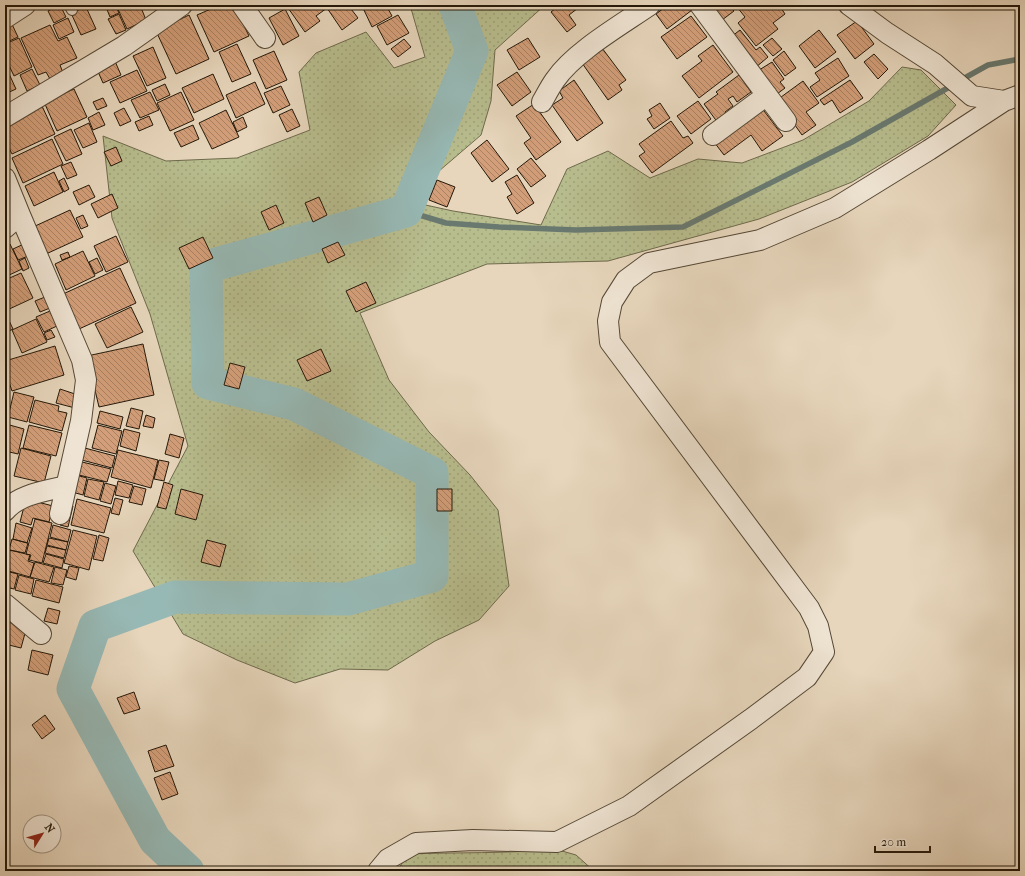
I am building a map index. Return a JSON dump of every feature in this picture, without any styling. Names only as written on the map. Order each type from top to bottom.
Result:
[{"type":"street","points":[[5,18],[25,5]]},
{"type":"street","points":[[5,117],[124,46],[182,5]]},
{"type":"street","points":[[242,5],[265,38]]},
{"type":"street","points":[[542,102],[555,79],[575,58],[599,39],[650,5]]},
{"type":"street","points":[[700,5],[786,121]]},
{"type":"street","points":[[849,5],[887,33],[935,64],[972,96],[1012,98]]},
{"type":"street","points":[[712,135],[767,95]]},
{"type":"street","points":[[378,871],[388,859],[416,843],[473,840],[557,842],[629,806],[807,677],[824,652],[818,626],[809,608],[610,342],[608,321],[612,302],[626,280],[649,263],[760,240],[835,208],[1012,98]]},
{"type":"street","points":[[5,178],[12,222],[74,340],[82,360],[86,380],[81,421],[60,514]]},
{"type":"street","points":[[5,511],[11,504],[35,494],[66,486]]},
{"type":"street","points":[[5,604],[41,634]]},
{"type":"green space","points":[[410,5],[545,5],[495,50],[491,101],[481,135],[425,183],[421,204],[453,211],[541,225],[567,169],[608,151],[650,178],[698,159],[742,163],[803,140],[869,101],[902,67],[921,70],[956,105],[928,136],[852,182],[759,219],[608,261],[487,264],[360,313],[389,380],[429,432],[470,475],[498,510],[509,586],[479,620],[435,641],[388,670],[340,669],[295,683],[237,660],[183,634],[133,551],[188,446],[150,314],[112,218],[103,136],[166,161],[237,158],[310,130],[299,72],[316,53],[366,32],[394,68],[425,57]]},
{"type":"green space","points":[[555,849],[576,855],[594,871],[397,871],[408,854],[537,851]]},
{"type":"building","points":[[60,5],[66,17],[54,23],[48,11]]},
{"type":"building","points":[[115,5],[119,13],[110,17],[106,7]]},
{"type":"building","points":[[116,5],[140,5],[146,20],[127,29]]},
{"type":"building","points":[[220,5],[234,5],[249,36],[214,52],[197,15]]},
{"type":"building","points":[[286,5],[348,5],[358,18],[342,30],[327,8],[316,16],[320,21],[305,32]]},
{"type":"building","points":[[369,5],[386,5],[392,16],[372,27],[363,8]]},
{"type":"building","points":[[560,5],[582,5],[569,15],[576,25],[567,32],[551,12]]},
{"type":"building","points":[[668,5],[695,5],[696,7],[667,29],[656,14]]},
{"type":"building","points":[[706,5],[729,5],[734,11],[722,20]]},
{"type":"building","points":[[740,5],[779,5],[785,14],[773,23],[778,29],[756,46],[738,23],[745,17],[737,7]]},
{"type":"building","points":[[86,7],[96,29],[81,35],[71,13]]},
{"type":"building","points":[[285,9],[299,36],[283,45],[269,18]]},
{"type":"building","points":[[119,14],[126,30],[116,34],[108,19]]},
{"type":"building","points":[[189,15],[209,59],[176,74],[156,31]]},
{"type":"building","points":[[398,15],[409,33],[387,45],[377,26]]},
{"type":"building","points":[[691,16],[707,37],[677,59],[661,37]]},
{"type":"building","points":[[68,18],[74,32],[59,39],[53,25]]},
{"type":"building","points":[[10,20],[18,37],[5,43],[5,22]]},
{"type":"building","points":[[857,21],[874,44],[855,59],[837,35]]},
{"type":"building","points":[[50,25],[58,41],[67,37],[77,58],[60,65],[63,73],[50,79],[46,72],[38,75],[21,38]]},
{"type":"building","points":[[740,30],[756,50],[760,47],[768,57],[755,68],[731,37]]},
{"type":"building","points":[[819,30],[836,52],[815,68],[799,46]]},
{"type":"building","points":[[19,38],[32,67],[14,76],[5,57],[5,44]]},
{"type":"building","points":[[528,38],[540,57],[519,70],[507,50]]},
{"type":"building","points":[[772,38],[782,49],[773,56],[763,45]]},
{"type":"building","points":[[404,39],[411,47],[398,57],[391,49]]},
{"type":"building","points":[[237,44],[251,74],[232,82],[219,52]]},
{"type":"building","points":[[713,45],[733,72],[699,98],[682,76],[702,61],[698,56]]},
{"type":"building","points":[[153,47],[166,78],[147,86],[133,56]]},
{"type":"building","points":[[602,48],[626,80],[619,85],[622,90],[608,100],[582,63]]},
{"type":"building","points":[[274,51],[287,80],[266,89],[253,60]]},
{"type":"building","points":[[784,51],[796,68],[785,76],[773,60]]},
{"type":"building","points":[[874,54],[888,69],[878,79],[864,62]]},
{"type":"building","points":[[838,58],[849,76],[817,97],[810,87],[820,80],[815,73]]},
{"type":"building","points":[[114,59],[121,75],[103,83],[96,67]]},
{"type":"building","points":[[772,62],[784,79],[780,82],[785,88],[773,97],[756,72]]},
{"type":"building","points":[[5,65],[16,89],[5,94]]},
{"type":"building","points":[[32,69],[40,85],[27,91],[20,75]]},
{"type":"building","points":[[137,70],[147,91],[120,103],[110,82]]},
{"type":"building","points":[[517,72],[531,92],[512,106],[497,85]]},
{"type":"building","points":[[213,74],[224,99],[194,113],[182,88]]},
{"type":"building","points":[[739,75],[751,92],[737,102],[733,96],[728,99],[733,106],[725,112],[728,116],[718,123],[704,104],[718,94],[716,92]]},
{"type":"building","points":[[574,80],[603,123],[577,141],[552,105],[563,98],[559,91]]},
{"type":"building","points":[[850,80],[863,98],[840,113],[832,100],[824,105],[820,100]]},
{"type":"building","points":[[803,81],[819,103],[806,112],[816,125],[802,135],[777,100]]},
{"type":"building","points":[[255,82],[265,104],[236,118],[226,95]]},
{"type":"building","points":[[165,84],[170,95],[157,101],[152,90]]},
{"type":"building","points":[[281,86],[290,105],[273,113],[264,93]]},
{"type":"building","points":[[74,89],[87,117],[57,131],[44,102]]},
{"type":"building","points":[[150,92],[159,110],[140,118],[131,100]]},
{"type":"building","points":[[181,92],[194,120],[170,131],[157,103]]},
{"type":"building","points":[[103,98],[107,106],[97,110],[93,102]]},
{"type":"building","points":[[698,101],[711,119],[691,134],[677,116]]},
{"type":"building","points":[[660,103],[670,118],[654,129],[647,119],[652,116],[649,110]]},
{"type":"building","points":[[534,104],[561,142],[536,160],[524,143],[531,138],[516,116]]},
{"type":"building","points":[[42,106],[55,134],[12,154],[5,140],[5,123]]},
{"type":"building","points":[[761,107],[783,136],[762,151],[751,135],[724,155],[714,142]]},
{"type":"building","points":[[124,108],[131,121],[120,126],[114,113]]},
{"type":"building","points":[[292,109],[300,126],[287,132],[279,115]]},
{"type":"building","points":[[226,110],[239,137],[212,149],[199,123]]},
{"type":"building","points":[[99,112],[105,125],[93,130],[88,118]]},
{"type":"building","points":[[149,116],[153,125],[139,131],[135,122]]},
{"type":"building","points":[[243,117],[247,127],[237,132],[233,122]]},
{"type":"building","points":[[671,121],[683,138],[688,136],[693,143],[652,173],[639,156],[645,152],[639,144]]},
{"type":"building","points":[[89,123],[97,142],[83,148],[74,130]]},
{"type":"building","points":[[193,125],[199,139],[181,147],[174,133]]},
{"type":"building","points":[[71,129],[82,154],[66,161],[54,137]]},
{"type":"building","points":[[52,139],[63,164],[23,183],[12,158]]},
{"type":"building","points":[[487,140],[509,169],[492,182],[471,153]]},
{"type":"building","points":[[116,147],[122,161],[111,166],[104,152]]},
{"type":"building","points":[[531,158],[546,176],[531,187],[517,169]]},
{"type":"building","points":[[71,162],[77,175],[67,179],[61,166]]},
{"type":"building","points":[[54,172],[63,192],[34,206],[25,186]]},
{"type":"building","points":[[517,175],[534,203],[517,214],[507,197],[512,194],[505,182]]},
{"type":"building","points":[[64,178],[69,189],[64,192],[59,181]]},
{"type":"building","points":[[437,180],[455,187],[447,207],[429,200]]},
{"type":"building","points":[[89,185],[95,197],[79,205],[73,192]]},
{"type":"building","points":[[112,194],[118,208],[98,218],[91,204]]},
{"type":"building","points":[[319,197],[327,215],[313,222],[305,203]]},
{"type":"building","points":[[276,205],[284,223],[269,230],[261,212]]},
{"type":"building","points":[[70,210],[83,237],[46,254],[33,227]]},
{"type":"building","points":[[83,215],[88,226],[81,229],[76,218]]},
{"type":"building","points":[[116,236],[128,262],[106,272],[94,246]]},
{"type":"building","points":[[203,237],[213,258],[189,269],[179,248]]},
{"type":"building","points":[[338,242],[345,255],[328,263],[322,249]]},
{"type":"building","points":[[26,243],[31,255],[18,260],[13,249]]},
{"type":"building","points":[[10,244],[22,269],[5,277],[5,246]]},
{"type":"building","points":[[83,251],[95,276],[66,290],[55,264]]},
{"type":"building","points":[[68,252],[70,257],[62,260],[60,255]]},
{"type":"building","points":[[25,258],[29,268],[23,271],[19,261]]},
{"type":"building","points":[[97,258],[103,270],[95,274],[89,262]]},
{"type":"building","points":[[120,268],[136,303],[79,329],[63,294]]},
{"type":"building","points":[[21,273],[33,298],[5,311],[5,280]]},
{"type":"building","points":[[366,282],[376,303],[356,312],[346,291]]},
{"type":"building","points":[[45,297],[50,308],[40,312],[35,301]]},
{"type":"building","points":[[131,307],[143,332],[107,348],[95,324]]},
{"type":"building","points":[[50,311],[57,326],[44,332],[36,317]]},
{"type":"building","points":[[5,312],[13,329],[5,333]]},
{"type":"building","points":[[36,319],[47,342],[22,353],[12,330]]},
{"type":"building","points":[[51,330],[55,337],[47,340],[44,333]]},
{"type":"building","points":[[143,344],[154,395],[99,407],[87,356]]},
{"type":"building","points":[[55,346],[64,375],[12,391],[5,370],[5,361]]},
{"type":"building","points":[[321,349],[331,371],[307,381],[297,360]]},
{"type":"building","points":[[230,363],[245,367],[239,389],[224,385]]},
{"type":"building","points":[[60,389],[78,395],[75,408],[56,403]]},
{"type":"building","points":[[14,392],[34,397],[27,422],[8,417]]},
{"type":"building","points":[[35,400],[59,406],[58,411],[67,413],[62,431],[29,422]]},
{"type":"building","points":[[131,408],[143,411],[139,429],[126,426]]},
{"type":"building","points":[[100,411],[123,417],[120,429],[97,423]]},
{"type":"building","points":[[146,415],[155,418],[153,428],[143,426]]},
{"type":"building","points":[[6,424],[24,429],[18,454],[5,451]]},
{"type":"building","points":[[29,425],[62,433],[56,456],[23,448]]},
{"type":"building","points":[[98,425],[122,431],[116,454],[92,448]]},
{"type":"building","points":[[124,429],[140,433],[136,451],[120,446]]},
{"type":"building","points":[[170,434],[184,438],[179,458],[165,454]]},
{"type":"building","points":[[81,447],[115,456],[112,468],[78,459]]},
{"type":"building","points":[[21,448],[51,456],[44,483],[14,476]]},
{"type":"building","points":[[118,450],[158,460],[151,488],[111,477]]},
{"type":"building","points":[[159,460],[169,462],[164,481],[154,479]]},
{"type":"building","points":[[78,461],[111,469],[107,482],[75,474]]},
{"type":"building","points":[[76,475],[87,478],[83,495],[72,492]]},
{"type":"building","points":[[88,479],[104,482],[99,500],[84,496]]},
{"type":"building","points":[[118,481],[133,485],[129,498],[115,495]]},
{"type":"building","points":[[164,482],[173,485],[166,509],[157,507]]},
{"type":"building","points":[[105,483],[116,486],[111,504],[100,501]]},
{"type":"building","points":[[134,486],[146,489],[142,505],[129,502]]},
{"type":"building","points":[[181,489],[203,495],[196,520],[175,514]]},
{"type":"building","points":[[437,489],[452,489],[452,511],[437,511]]},
{"type":"building","points":[[115,498],[123,500],[119,515],[111,513]]},
{"type":"building","points":[[26,499],[53,506],[49,522],[33,518],[31,525],[20,522]]},
{"type":"building","points":[[77,499],[111,508],[104,533],[71,525]]},
{"type":"building","points":[[65,504],[73,506],[68,527],[60,525]]},
{"type":"building","points":[[35,519],[52,523],[42,563],[29,560],[31,555],[26,554]]},
{"type":"building","points":[[16,523],[32,528],[27,543],[13,539]]},
{"type":"building","points":[[53,525],[71,530],[68,542],[50,537]]},
{"type":"building","points":[[73,530],[97,536],[89,570],[64,563]]},
{"type":"building","points":[[99,535],[109,538],[103,561],[93,559]]},
{"type":"building","points":[[49,538],[68,542],[66,550],[47,545]]},
{"type":"building","points":[[12,539],[28,543],[25,553],[9,550]]},
{"type":"building","points":[[207,540],[226,545],[220,567],[201,562]]},
{"type":"building","points":[[47,546],[66,550],[64,558],[45,553]]},
{"type":"building","points":[[10,550],[30,555],[28,561],[34,563],[30,577],[5,570]]},
{"type":"building","points":[[46,554],[64,559],[62,568],[43,563]]},
{"type":"building","points":[[35,562],[54,567],[49,582],[30,577]]},
{"type":"building","points":[[69,566],[79,568],[76,580],[66,577]]},
{"type":"building","points":[[55,567],[67,570],[63,585],[51,583]]},
{"type":"building","points":[[5,571],[18,574],[14,589],[5,587]]},
{"type":"building","points":[[19,575],[34,579],[31,594],[15,590]]},
{"type":"building","points":[[36,580],[63,587],[59,603],[32,596]]},
{"type":"building","points":[[48,608],[60,611],[57,624],[44,621]]},
{"type":"building","points":[[10,622],[27,626],[21,648],[5,644]]},
{"type":"building","points":[[32,650],[53,655],[48,675],[28,670]]},
{"type":"building","points":[[134,692],[140,709],[124,714],[117,698]]},
{"type":"building","points":[[45,715],[55,729],[42,739],[32,725]]},
{"type":"building","points":[[166,745],[174,766],[155,772],[148,751]]},
{"type":"building","points":[[170,772],[178,794],[162,800],[154,778]]},
{"type":"waterway","points":[[188,871],[155,840],[73,689],[95,626],[175,597],[348,599],[432,576],[432,473],[294,404],[208,383],[206,267],[406,211],[472,51],[455,5]]},
{"type":"waterway","points":[[961,80],[988,65],[1020,59]]},
{"type":"waterway","points":[[406,211],[446,223],[499,227],[576,230],[683,227],[852,142],[953,85]]}]
